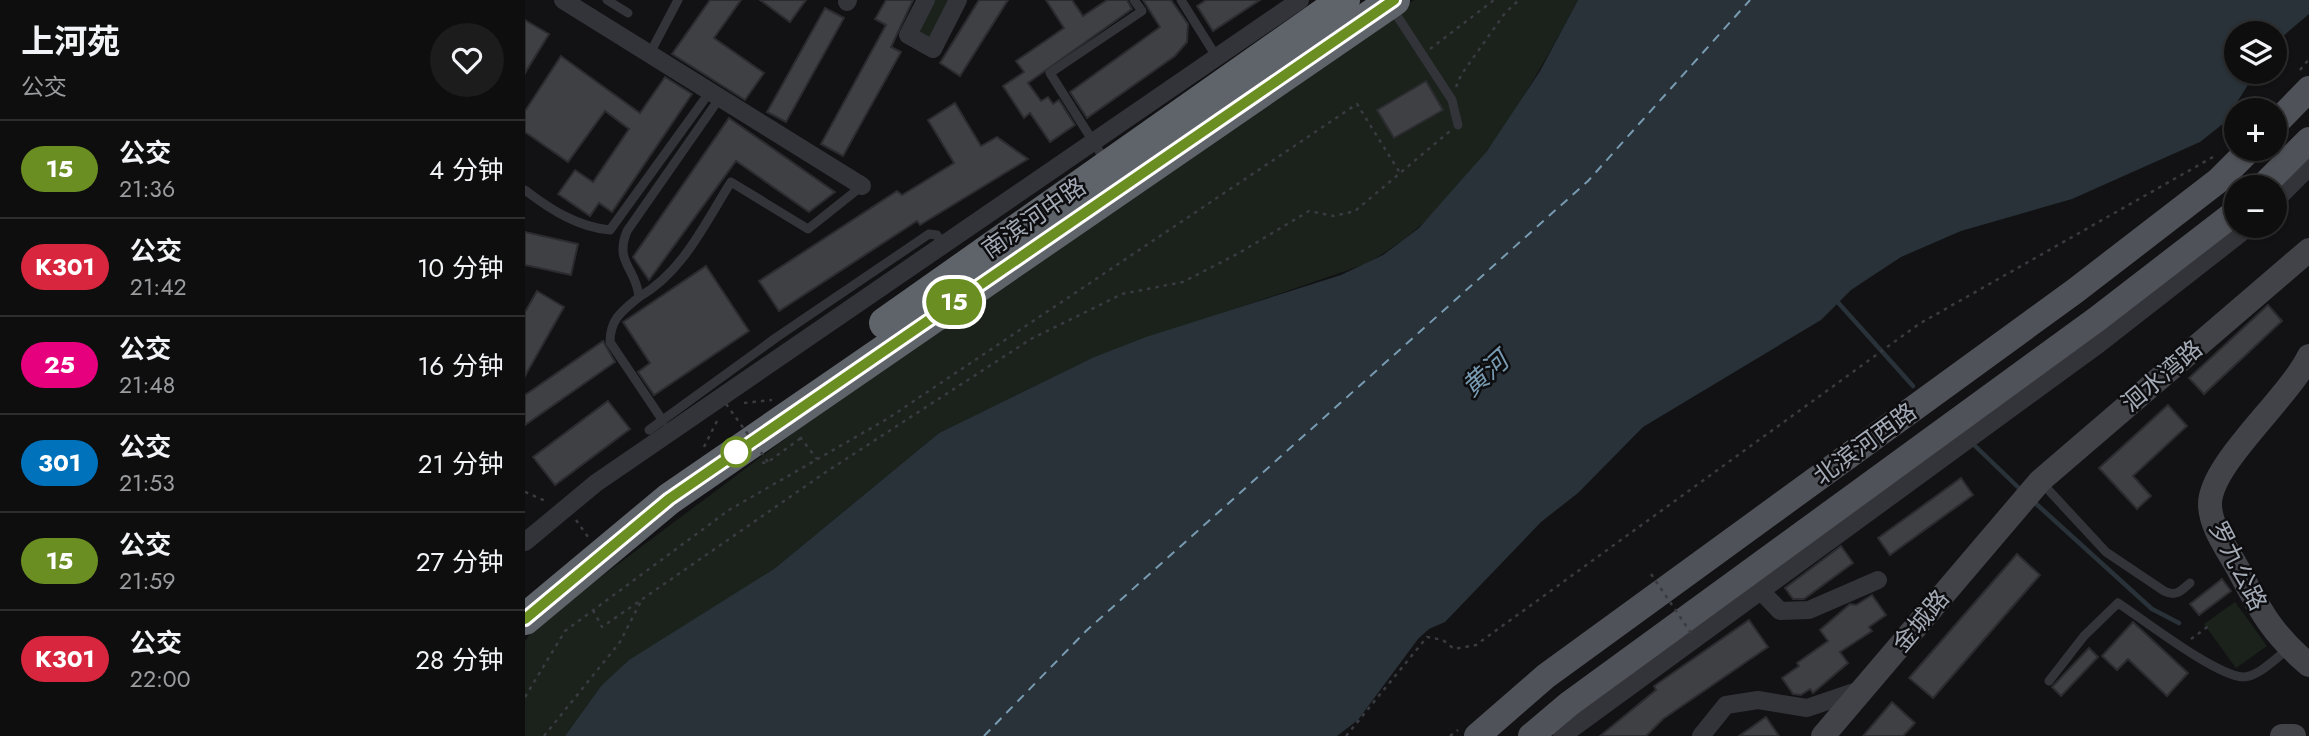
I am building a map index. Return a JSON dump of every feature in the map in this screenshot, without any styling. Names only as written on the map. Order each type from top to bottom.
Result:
[{"type":"highway","name":"南滨河中路","points":[[525,590],[657,483],[702,452],[788,418],[1101,154],[1344,0]]},
{"type":"highway","name":"南滨河中路","points":[[525,619],[669,499],[1392,2]]},
{"type":"main road","points":[[2287,112],[2309,89]]},
{"type":"main road","points":[[2274,175],[2309,140]]},
{"type":"main road","name":"北滨河西路","points":[[1477,736],[1555,670],[2075,290],[2219,180],[2238,161]]},
{"type":"main road","name":"北滨河西路","points":[[1534,735],[1569,704],[2097,319],[2224,221]]},
{"type":"street","points":[[926,0],[908,35],[933,49],[958,0]]},
{"type":"street","points":[[525,542],[596,484],[942,246],[1101,154],[1216,57],[1300,0]]},
{"type":"street","points":[[569,2],[714,96],[862,186]]},
{"type":"street","points":[[2287,189],[2309,167]]},
{"type":"street","points":[[1562,736],[2099,344],[2236,238]]},
{"type":"street","name":"洄水湾路","points":[[2030,492],[2309,250]]},
{"type":"street","name":"罗九公路","points":[[2309,356],[2299,377],[2225,462],[2213,485],[2210,505],[2217,530],[2265,618],[2289,648],[2309,665]]},
{"type":"street","name":"金城路","points":[[1823,736],[2030,492]]},
{"type":"street","points":[[1760,590],[1780,611],[1809,610],[1878,580]]},
{"type":"street","points":[[1701,736],[1726,705],[1758,700],[1807,708],[1863,689]]},
{"type":"street","points":[[2282,736],[2294,736]]},
{"type":"lane","points":[[607,0],[628,13]]},
{"type":"lane","points":[[649,55],[678,0]]},
{"type":"lane","points":[[1101,154],[1050,73],[1142,11],[1134,0]]},
{"type":"lane","points":[[1181,0],[1216,57]]},
{"type":"lane","points":[[1392,2],[1452,100],[1458,125]]},
{"type":"lane","points":[[525,190],[560,214],[591,228],[610,229],[714,96]]},
{"type":"lane","points":[[639,298],[637,282],[625,262],[621,247],[627,231],[714,96]]},
{"type":"lane","points":[[663,421],[610,342],[613,323],[618,314],[659,286],[673,272],[731,181],[808,229],[862,186]]},
{"type":"lane","points":[[649,430],[777,337],[929,234],[937,235],[942,246]]},
{"type":"lane","points":[[2030,492],[2106,552],[2171,595],[2190,583]]},
{"type":"lane","points":[[2049,681],[2084,636],[2118,603],[2223,672],[2244,677],[2259,671],[2289,648]]},
{"type":"path","points":[[1423,55],[1495,0]]},
{"type":"path","points":[[1452,100],[1461,75],[1505,13],[1519,0]]},
{"type":"path","points":[[525,697],[565,631],[730,510],[887,419],[1357,104],[1400,173]]},
{"type":"path","points":[[593,610],[602,627],[826,472],[1031,339],[1122,295],[1182,282],[1239,253],[1309,211],[1334,216],[1355,211],[1458,125]]},
{"type":"path","points":[[1346,736],[1427,637],[1443,640],[1454,649],[1476,645],[1889,346],[1959,301],[2216,155]]},
{"type":"path","points":[[726,404],[788,418],[817,460]]},
{"type":"path","points":[[726,404],[768,462],[788,418]]},
{"type":"path","points":[[702,452],[726,404]]},
{"type":"path","points":[[1651,574],[1691,633]]},
{"type":"path","points":[[544,736],[620,642],[644,596]]},
{"type":"path","points":[[2183,646],[2210,625]]},
{"type":"shaded area","points":[[931,0],[953,0],[931,40],[914,30]]},
{"type":"shaded area","points":[[1414,0],[1578,0],[1537,74],[1489,149],[1431,216],[1398,243],[1363,265],[1092,358],[939,433],[774,569],[601,686],[565,736],[525,736],[525,641],[538,624],[888,362]]},
{"type":"shaded area","points":[[2235,602],[2267,646],[2236,668],[2204,624]]},
{"type":"water","name":"黄河","points":[[1578,0],[2309,0],[2309,14],[2287,33],[2287,21],[2224,21],[2224,84],[2248,84],[2240,98],[2224,98],[2224,123],[2200,142],[2072,199],[1961,231],[1901,257],[1851,290],[1821,320],[1643,427],[1578,493],[1541,522],[1445,622],[1429,629],[1418,639],[1358,720],[1337,736],[565,736],[601,686],[629,660],[774,569],[939,433],[1092,358],[1146,337],[1341,275],[1383,255],[1419,228],[1487,151],[1540,71]]},
{"type":"building","points":[[710,0],[741,0],[714,38],[764,73],[745,100],[672,54]]},
{"type":"building","points":[[760,0],[806,0],[790,22]]},
{"type":"building","points":[[886,0],[913,0],[891,47],[901,52],[843,156],[821,144],[886,25],[875,19]]},
{"type":"building","points":[[979,0],[1008,0],[960,76],[940,63]]},
{"type":"building","points":[[1046,0],[1072,0],[1083,16],[1107,0],[1127,0],[1132,9],[1028,83],[1041,101],[1048,97],[1053,104],[1059,100],[1075,125],[1050,142],[1030,113],[1024,118],[1003,86],[1024,72],[1016,61],[1064,28]]},
{"type":"building","points":[[1143,0],[1171,0],[1188,24],[1187,42],[1175,56],[1087,118],[1070,92],[1160,27]]},
{"type":"building","points":[[1206,0],[1260,0],[1213,31],[1197,6]]},
{"type":"building","points":[[825,8],[844,18],[786,122],[767,112]]},
{"type":"building","points":[[525,20],[549,34],[525,73]]},
{"type":"building","points":[[561,56],[640,113],[665,77],[692,94],[612,212],[599,203],[590,216],[558,194],[575,170],[593,182],[629,129],[605,111],[568,162],[525,132],[525,111]]},
{"type":"building","points":[[1426,81],[1443,110],[1394,138],[1377,110]]},
{"type":"building","points":[[955,103],[981,146],[997,137],[1028,159],[920,225],[917,221],[779,311],[759,281],[897,191],[902,195],[954,163],[928,120]]},
{"type":"building","points":[[729,118],[835,192],[809,212],[736,161],[649,280],[633,257]]},
{"type":"building","points":[[525,232],[578,244],[571,275],[525,265]]},
{"type":"building","points":[[706,266],[749,331],[654,395],[638,372],[650,363],[623,322]]},
{"type":"building","points":[[537,291],[564,307],[525,376],[525,312]]},
{"type":"building","points":[[2268,305],[2282,321],[2204,394],[2189,378]]},
{"type":"building","points":[[603,341],[615,362],[525,425],[525,395]]},
{"type":"building","points":[[608,401],[630,429],[555,485],[533,457]]},
{"type":"building","points":[[2168,405],[2187,426],[2133,476],[2151,496],[2137,509],[2099,468]]},
{"type":"building","points":[[1961,478],[1973,495],[1890,555],[1878,538]]},
{"type":"building","points":[[1841,546],[1853,563],[1804,599],[1793,599],[1785,588]]},
{"type":"building","points":[[2017,554],[2040,575],[1933,698],[1909,678]]},
{"type":"building","points":[[2222,579],[2231,591],[2199,615],[2190,604]]},
{"type":"building","points":[[1872,595],[1886,615],[1869,627],[1872,631],[1840,652],[1848,663],[1813,693],[1810,689],[1801,695],[1793,694],[1782,678],[1799,666],[1797,663],[1828,641],[1820,630],[1850,604],[1856,605]]},
{"type":"building","points":[[1749,620],[1768,647],[1663,719],[1646,736],[1600,736],[1656,690],[1654,686]]},
{"type":"building","points":[[2133,622],[2188,673],[2167,696],[2128,659],[2117,670],[2102,656]]},
{"type":"building","points":[[2089,648],[2098,657],[2061,696],[2052,687]]},
{"type":"building","points":[[1892,702],[1915,723],[1903,736],[1863,736]]},
{"type":"building","points":[[1766,717],[1779,736],[1739,736]]},
{"type":"waterway","points":[[1834,298],[1913,386]]},
{"type":"waterway","points":[[1972,443],[2021,490]]},
{"type":"waterway","points":[[2033,501],[2152,609],[2179,623]]},
{"type":"ferry route","points":[[984,736],[1086,631],[1588,181],[1750,0]]},
{"type":"bus line","name":"15","points":[[525,619],[669,499],[1394,0]]}]
